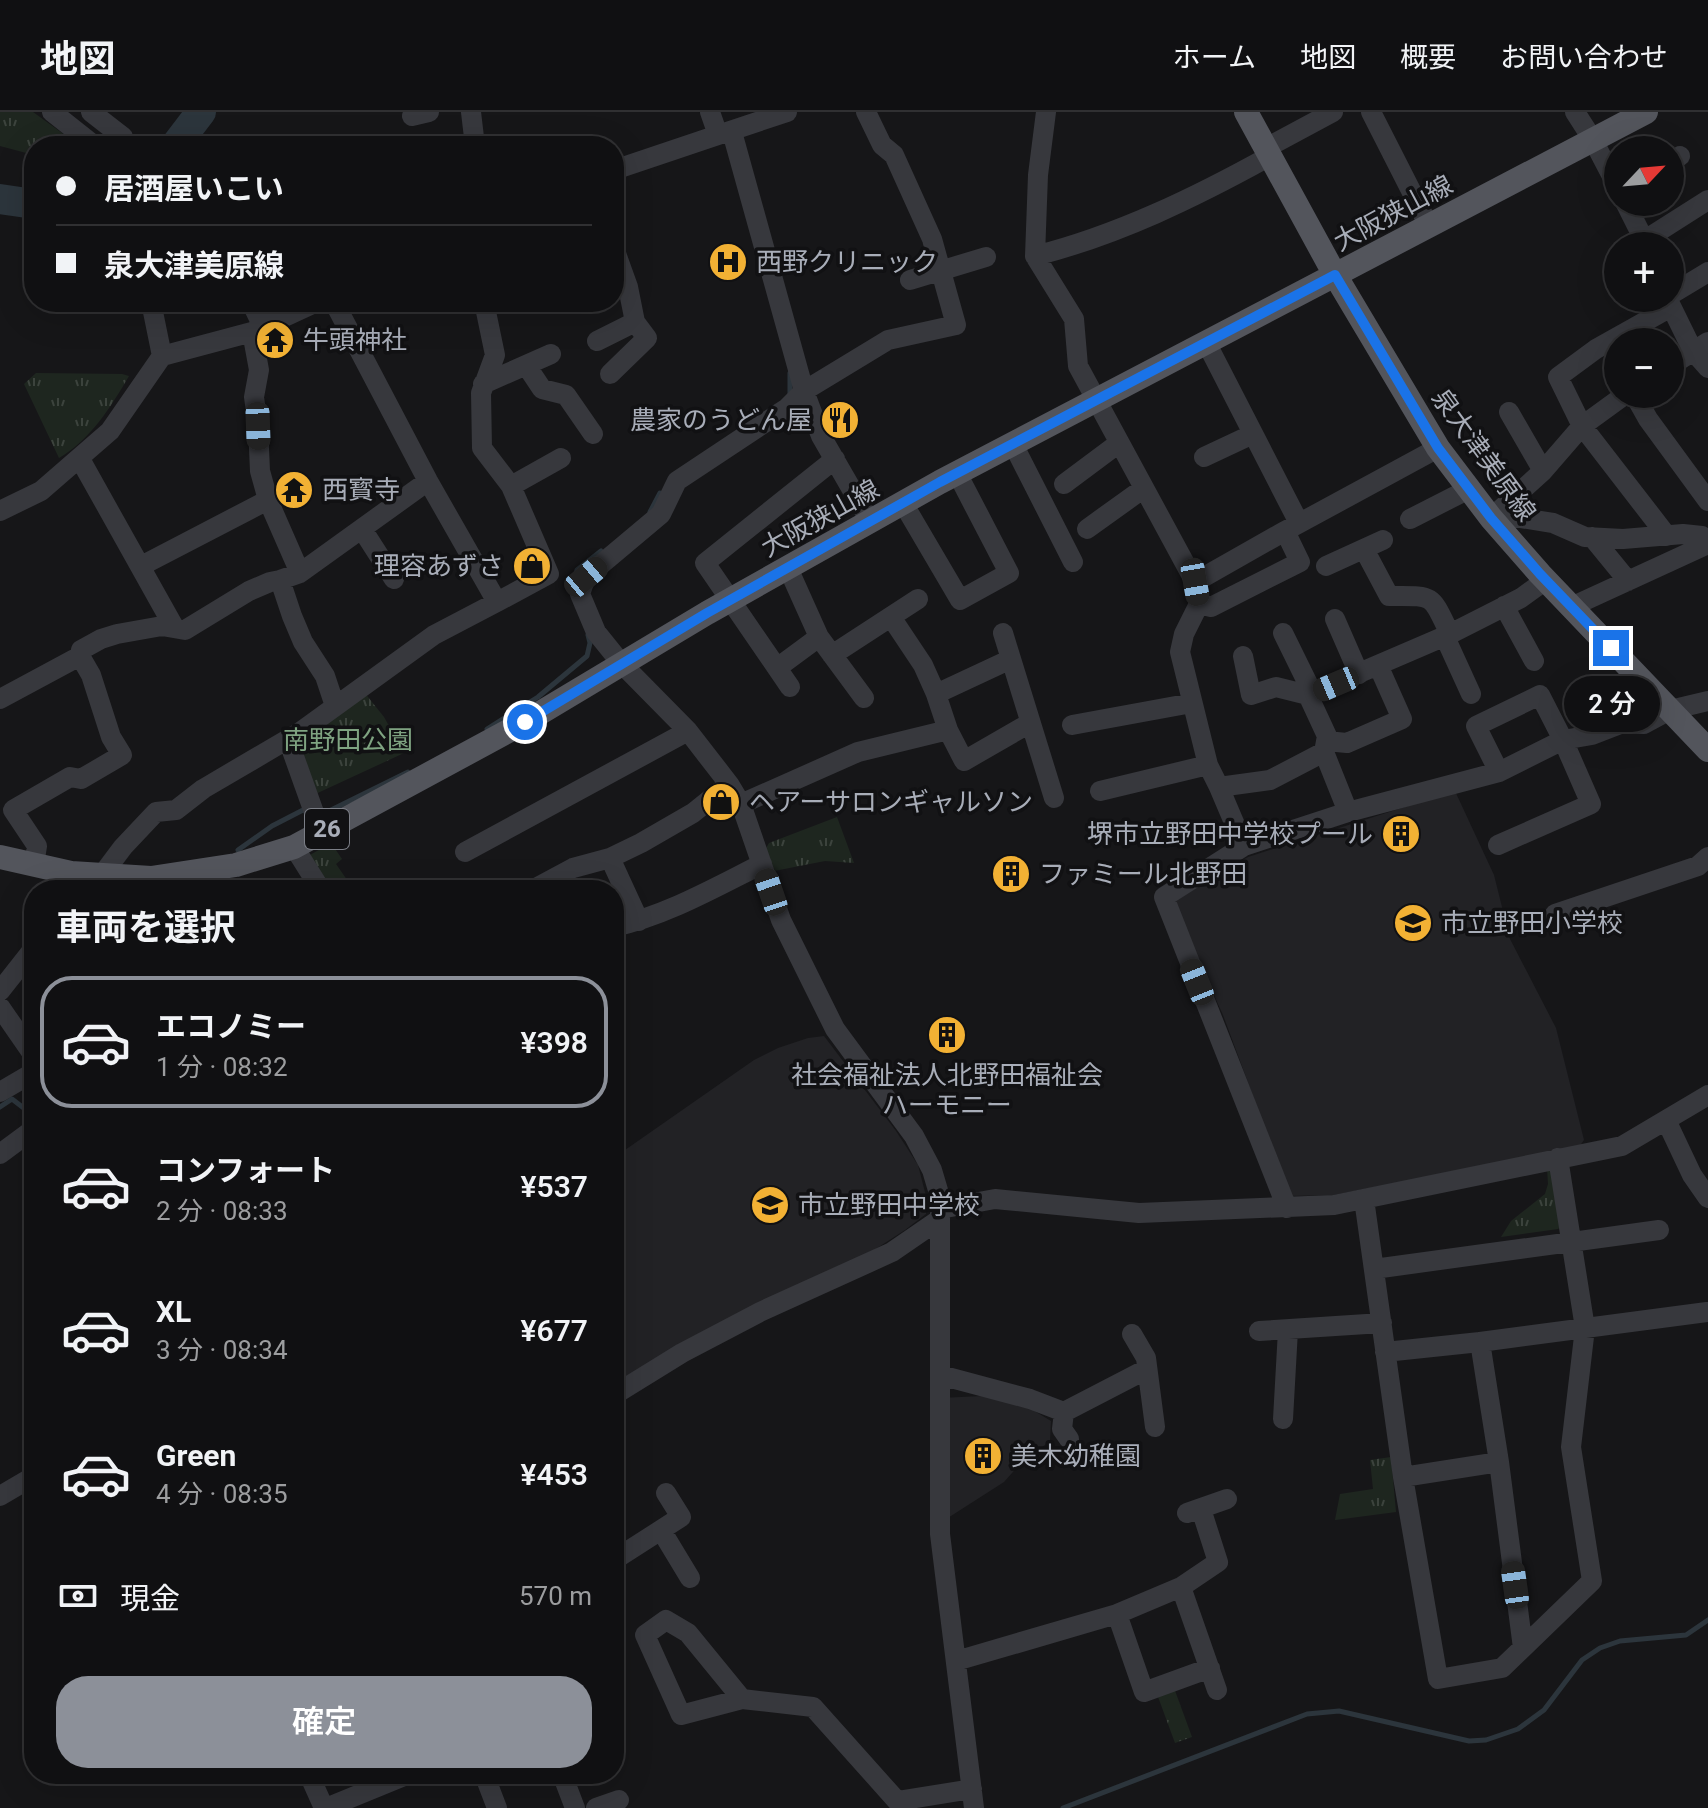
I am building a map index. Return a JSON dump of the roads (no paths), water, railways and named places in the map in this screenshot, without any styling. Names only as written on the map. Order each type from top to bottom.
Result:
[{"type":"main road","name":"泉大津美原線","points":[[1246,112],[1335,275],[1438,448],[1491,518],[1546,580],[1708,750]]},
{"type":"main road","name":"大阪狭山線","points":[[123,880],[222,868],[294,847],[525,722],[730,600],[957,473],[1646,112]]},
{"type":"main road","name":"大阪狭山線","points":[[0,857],[90,880]]},
{"type":"street","points":[[91,112],[122,136]]},
{"type":"street","points":[[471,112],[474,136]]},
{"type":"street","points":[[710,112],[725,133],[804,391],[821,436],[870,521]]},
{"type":"street","points":[[624,167],[787,112]]},
{"type":"street","points":[[742,1699],[688,1633],[666,1620],[645,1635],[681,1715],[742,1699],[813,1707],[897,1801],[973,1798],[940,1534],[940,1197],[932,1170],[914,1136],[835,1029],[781,920],[741,804],[729,784],[688,731],[621,663],[596,632],[580,594],[586,577],[661,514],[677,481],[787,408],[804,391],[888,340],[956,325],[932,239],[894,155],[882,145],[866,112]]},
{"type":"street","points":[[1046,112],[1038,175],[1035,256],[1074,319],[1078,366],[1195,582],[1199,604],[1184,634],[1180,652],[1208,765],[1244,846]]},
{"type":"street","points":[[1035,256],[1076,245],[1201,194],[1333,112]]},
{"type":"street","points":[[1371,112],[1429,226]]},
{"type":"street","points":[[1575,112],[1604,161]]},
{"type":"street","points":[[64,115],[85,136]]},
{"type":"street","points":[[1662,232],[1708,200]]},
{"type":"street","points":[[910,280],[986,257]]},
{"type":"street","points":[[1684,289],[1708,272]]},
{"type":"street","points":[[610,374],[647,338],[635,322],[624,276]]},
{"type":"street","points":[[153,312],[162,356]]},
{"type":"street","points":[[254,312],[258,330],[259,370],[254,397],[260,471],[290,576],[292,616],[303,642],[325,676],[335,706]]},
{"type":"street","points":[[0,511],[41,491],[110,431],[162,356],[258,330],[296,312]]},
{"type":"street","points":[[339,312],[428,481],[497,602]]},
{"type":"street","points":[[486,312],[495,355],[481,393],[482,448],[511,486],[549,574]]},
{"type":"street","points":[[1651,312],[1558,377],[1582,426],[1667,536]]},
{"type":"street","points":[[1677,312],[1700,347],[1708,368]]},
{"type":"street","points":[[597,341],[635,322]]},
{"type":"street","points":[[1199,604],[1211,607],[1300,562],[1292,527],[1253,434],[1206,342]]},
{"type":"street","points":[[483,384],[551,354]]},
{"type":"street","points":[[526,365],[542,389],[566,395],[593,434]]},
{"type":"street","points":[[1491,518],[1543,471],[1582,426],[1607,408]]},
{"type":"street","points":[[1642,408],[1708,501]]},
{"type":"street","points":[[1509,412],[1543,471]]},
{"type":"street","points":[[1204,457],[1253,434]]},
{"type":"street","points":[[1064,484],[1119,443]]},
{"type":"street","points":[[1013,444],[1073,562]]},
{"type":"street","points":[[1195,582],[1438,448]]},
{"type":"street","points":[[511,486],[561,458]]},
{"type":"street","points":[[80,459],[174,627]]},
{"type":"street","points":[[790,687],[705,563],[835,459]]},
{"type":"street","points":[[903,503],[960,600],[1009,573],[957,473]]},
{"type":"street","points":[[34,865],[37,846],[13,810],[70,777],[81,779],[122,755],[111,737],[91,675],[80,656],[81,650],[117,634],[162,626],[185,630],[249,591],[290,576],[428,481]]},
{"type":"street","points":[[1087,529],[1144,488]]},
{"type":"street","points":[[1410,519],[1469,489]]},
{"type":"street","points":[[141,566],[268,500]]},
{"type":"street","points":[[1491,518],[1521,518],[1553,523],[1585,537],[1702,536],[1708,542],[1571,607]]},
{"type":"street","points":[[362,529],[394,579]]},
{"type":"street","points":[[1592,537],[1628,581]]},
{"type":"street","points":[[1326,566],[1383,540]]},
{"type":"street","points":[[1364,549],[1389,596],[1425,596],[1435,603],[1471,694]]},
{"type":"street","points":[[788,568],[819,637],[864,698]]},
{"type":"street","points":[[97,880],[156,812],[176,810],[203,789],[300,732],[434,635],[549,574],[584,584]]},
{"type":"street","points":[[1243,656],[1251,695],[1276,687],[1311,694],[1447,636],[1521,598],[1546,580]]},
{"type":"street","points":[[832,655],[918,599]]},
{"type":"street","points":[[1504,606],[1534,661]]},
{"type":"street","points":[[891,617],[923,665],[948,730],[964,761],[1030,723]]},
{"type":"street","points":[[1219,787],[1270,780],[1325,747],[1347,743],[1402,719],[1335,619]]},
{"type":"street","points":[[1003,633],[1054,798]]},
{"type":"street","points":[[1283,633],[1327,736],[1325,747],[1348,812]]},
{"type":"street","points":[[777,668],[819,637]]},
{"type":"street","points":[[0,699],[80,656]]},
{"type":"street","points":[[936,694],[1011,659]]},
{"type":"street","points":[[1498,845],[1591,804],[1540,695],[1476,726],[1499,772]]},
{"type":"street","points":[[1287,1208],[1164,897],[1244,846],[1348,812],[1499,772],[1563,740],[1592,735],[1623,723],[1644,724],[1670,710],[1708,701]]},
{"type":"street","points":[[1072,725],[1192,703]]},
{"type":"street","points":[[741,804],[858,752],[948,730]]},
{"type":"street","points":[[465,852],[688,731]]},
{"type":"street","points":[[300,732],[291,748],[321,832]]},
{"type":"street","points":[[1100,791],[1208,765]]},
{"type":"street","points":[[553,880],[573,868],[610,858],[641,843],[693,813],[729,784]]},
{"type":"street","points":[[294,847],[315,880]]},
{"type":"street","points":[[610,858],[620,880]]},
{"type":"street","points":[[624,925],[681,904],[762,864]]},
{"type":"street","points":[[1555,914],[1705,868]]},
{"type":"street","points":[[624,888],[639,921]]},
{"type":"street","points":[[0,991],[24,961]]},
{"type":"street","points":[[0,1007],[24,1042]]},
{"type":"street","points":[[0,1092],[24,1078]]},
{"type":"street","points":[[624,1389],[682,1353],[760,1312],[892,1252],[940,1214],[995,1199],[1139,1213],[1334,1205],[1622,1146],[1708,1095]]},
{"type":"street","points":[[1666,1120],[1692,1175],[1708,1198]]},
{"type":"street","points":[[0,1154],[24,1136]]},
{"type":"street","points":[[1364,1199],[1403,1477],[1438,1679],[1502,1668],[1592,1581],[1571,1447],[1585,1328],[1558,1158]]},
{"type":"street","points":[[1374,1269],[1659,1230]]},
{"type":"street","points":[[1385,1352],[1707,1312]]},
{"type":"street","points":[[1259,1331],[1382,1323]]},
{"type":"street","points":[[1283,1419],[1288,1330]]},
{"type":"street","points":[[1132,1334],[1146,1358],[1155,1427]]},
{"type":"street","points":[[1480,1342],[1523,1648]]},
{"type":"street","points":[[940,1375],[1030,1399],[1064,1412],[1147,1369]]},
{"type":"street","points":[[1064,1412],[1062,1429],[1069,1439]]},
{"type":"street","points":[[1403,1477],[1499,1462]]},
{"type":"street","points":[[0,1496],[24,1482]]},
{"type":"street","points":[[624,1550],[681,1517],[666,1493]]},
{"type":"street","points":[[956,1661],[1117,1614],[1181,1587],[1218,1562],[1194,1511],[1227,1499]]},
{"type":"street","points":[[661,1530],[690,1578]]},
{"type":"street","points":[[1181,1587],[1217,1690]]},
{"type":"street","points":[[1117,1614],[1144,1692],[1210,1668]]},
{"type":"street","points":[[313,1784],[325,1808],[384,1784]]},
{"type":"street","points":[[488,1784],[497,1808]]},
{"type":"street","points":[[566,1784],[575,1808]]},
{"type":"street","points":[[596,1808],[619,1800]]},
{"type":"waterway","points":[[183,136],[201,112]]},
{"type":"waterway","points":[[0,199],[24,203]]},
{"type":"waterway","points":[[790,373],[790,395]]},
{"type":"waterway","points":[[650,512],[660,493]]},
{"type":"waterway","points":[[574,581],[577,570],[601,551]]},
{"type":"waterway","points":[[487,729],[538,697],[587,656],[588,635]]},
{"type":"waterway","points":[[319,811],[327,812],[408,772]]},
{"type":"waterway","points":[[238,850],[272,826],[305,809]]},
{"type":"waterway","points":[[0,1107],[12,1099],[24,1108]]},
{"type":"waterway","points":[[1063,1808],[1307,1714],[1339,1711],[1469,1741],[1486,1740],[1518,1729],[1544,1710],[1582,1660],[1600,1648],[1620,1641],[1686,1635],[1708,1620]]},
{"type":"place","name":"西野クリニック","points":[[728,262]]},
{"type":"place","name":"牛頭神社","points":[[275,340]]},
{"type":"place","name":"農家のうどん屋","points":[[840,420]]},
{"type":"place","name":"西寳寺","points":[[294,490]]},
{"type":"place","name":"理容あずさ","points":[[532,566]]},
{"type":"place","name":"ヘアーサロンギャルソン","points":[[721,802]]},
{"type":"place","name":"堺市立野田中学校プール","points":[[1401,834]]},
{"type":"place","name":"ファミール北野田","points":[[1011,874]]},
{"type":"place","name":"市立野田小学校","points":[[1413,923]]},
{"type":"place","name":"社会福祉法人北野田福祉会 ハーモニー","points":[[947,1035]]},
{"type":"place","name":"市立野田中学校","points":[[770,1205]]},
{"type":"place","name":"美木幼稚園","points":[[983,1456]]},
{"type":"park label","name":"南野田公園","points":[[348,740]]}]
